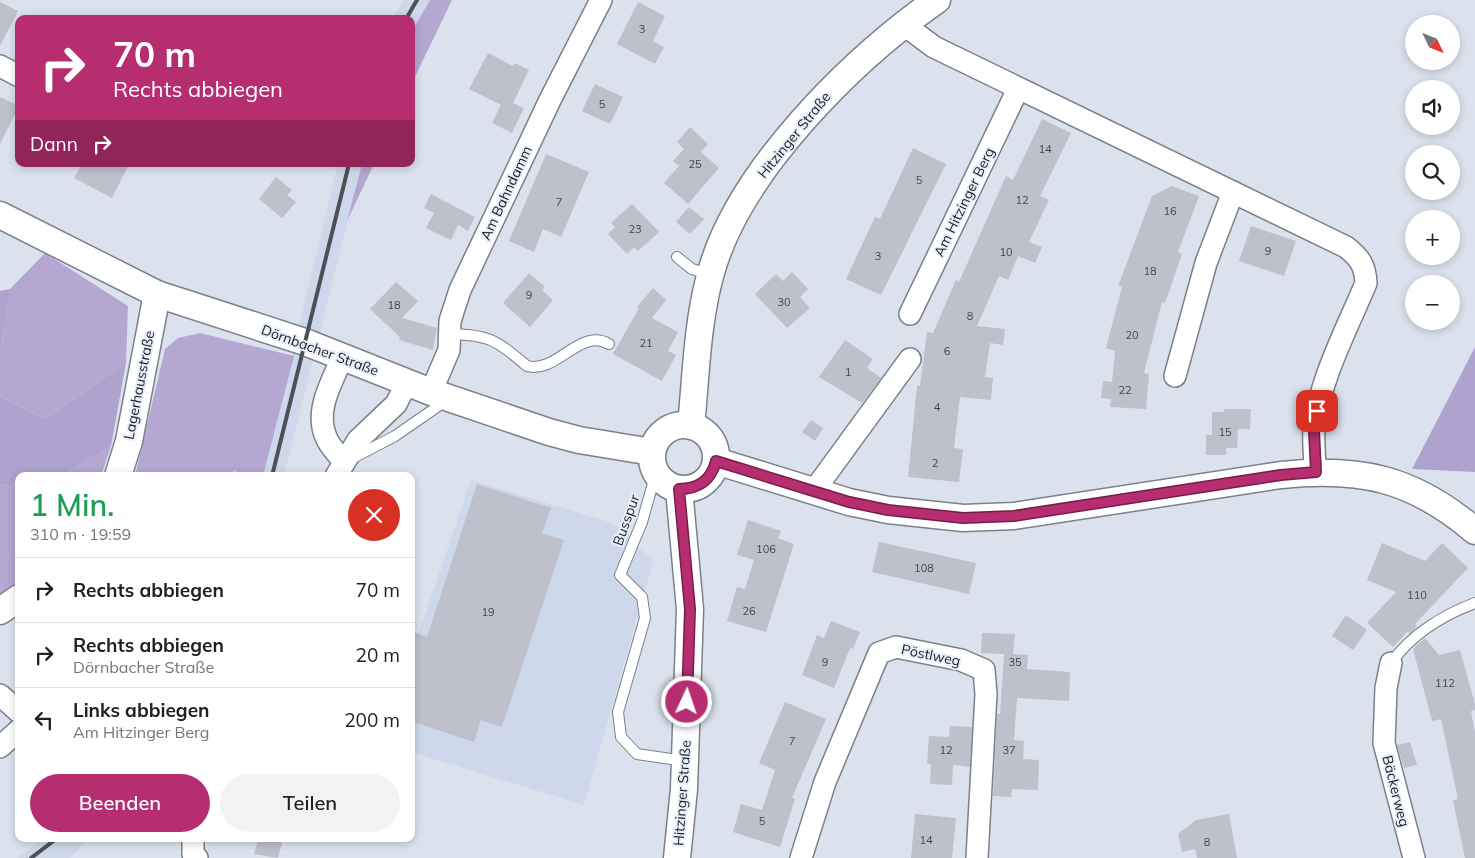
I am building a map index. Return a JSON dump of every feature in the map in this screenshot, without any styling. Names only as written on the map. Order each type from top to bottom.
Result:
[{"type":"street","name":"Am Bahndamm","points":[[441,395],[453,309],[460,290],[550,100],[601,0]]},
{"type":"street","name":"Hitzinger Straße","points":[[691,426],[701,319],[710,275],[725,234],[745,197],[778,150],[853,67],[903,24],[937,0]]},
{"type":"street","points":[[903,24],[934,47],[1346,247],[1358,256],[1365,268],[1366,283],[1327,379],[1317,411],[1314,431],[1316,472]]},
{"type":"street","points":[[0,66],[15,74]]},
{"type":"street","name":"Am Hitzinger Berg","points":[[910,314],[1018,89]]},
{"type":"street","points":[[1175,376],[1206,263],[1232,192]]},
{"type":"street","name":"Dörnbacher Straße","points":[[0,215],[157,294],[343,356],[441,395],[579,440],[654,462]]},
{"type":"street","name":"Lagerhausstraße","points":[[119,472],[129,441],[157,294]]},
{"type":"street","points":[[340,469],[326,438],[322,423],[326,394],[343,356]]},
{"type":"street","points":[[813,492],[910,359]]},
{"type":"street","points":[[340,469],[364,434],[390,411],[407,383]]},
{"type":"street","points":[[676,426],[691,426],[700,429],[713,443],[716,461],[713,471],[703,482],[690,489],[679,489],[666,484],[654,462],[664,433],[676,426]]},
{"type":"street","points":[[716,461],[813,492],[888,510],[963,518],[1014,516],[1281,475],[1316,472],[1350,473],[1380,478],[1412,489],[1444,506],[1475,531]]},
{"type":"street","name":"Hitzinger Straße","points":[[677,858],[685,761],[690,609],[679,489]]},
{"type":"street","points":[[0,611],[15,601]]},
{"type":"street","name":"Pöstlweg","points":[[801,858],[826,782],[879,653],[896,647],[961,660],[984,670],[986,694],[977,858]]},
{"type":"street","name":"Bäckerweg","points":[[1391,663],[1386,688],[1384,743],[1414,858]]},
{"type":"street","points":[[0,695],[15,708]]},
{"type":"street","points":[[0,747],[15,734]]},
{"type":"street","points":[[193,842],[193,854],[197,858]]},
{"type":"lane","points":[[677,257],[692,269],[710,275]]},
{"type":"lane","points":[[451,334],[476,335],[490,338],[527,366],[532,367],[553,361],[593,340],[601,339],[609,344]]},
{"type":"lane","points":[[340,469],[380,445],[441,395]]},
{"type":"lane","name":"Busspur","points":[[654,462],[642,522],[620,575],[642,597],[645,618],[618,712],[621,737],[637,754],[685,761]]},
{"type":"lane","points":[[1391,663],[1399,652],[1425,629],[1446,616],[1475,603]]},
{"type":"shaded area","points":[[403,0],[430,0],[415,26],[415,15],[394,15]]},
{"type":"shaded area","points":[[430,0],[452,0],[415,77],[415,26]]},
{"type":"shaded area","points":[[337,167],[361,167],[285,472],[264,472]]},
{"type":"shaded area","points":[[361,167],[373,167],[347,221]]},
{"type":"shaded area","points":[[45,253],[128,306],[126,363],[45,419],[0,396],[0,354],[10,289]]},
{"type":"shaded area","points":[[10,289],[0,354],[0,291]]},
{"type":"shaded area","points":[[200,333],[294,356],[264,472],[136,472],[165,349],[178,338]]},
{"type":"shaded area","points":[[1475,347],[1475,472],[1412,469]]},
{"type":"shaded area","points":[[126,363],[111,446],[68,472],[15,472],[15,484],[0,486],[0,396],[45,419]]},
{"type":"shaded area","points":[[111,446],[102,472],[68,472]]},
{"type":"shaded area","points":[[471,480],[612,523],[653,561],[584,805],[415,753],[415,643]]},
{"type":"shaded area","points":[[15,484],[15,588],[0,598],[0,486]]},
{"type":"shaded area","points":[[38,842],[86,842],[70,858],[17,858]]},
{"type":"building","points":[[0,2],[18,11],[0,46]]},
{"type":"building","points":[[638,2],[665,16],[653,41],[664,47],[655,64],[617,44]]},
{"type":"building","points":[[488,53],[513,66],[515,63],[529,70],[513,103],[524,108],[512,133],[492,123],[501,105],[469,89]]},
{"type":"building","points":[[595,84],[623,97],[610,124],[582,111]]},
{"type":"building","points":[[0,97],[15,104],[15,114],[0,144]]},
{"type":"building","points":[[1042,119],[1071,133],[1040,196],[1049,200],[1029,242],[1042,247],[1035,263],[1018,256],[1008,280],[999,276],[977,326],[1005,329],[1003,345],[990,343],[985,377],[993,378],[991,400],[960,397],[954,448],[963,449],[959,482],[908,477],[917,386],[920,386],[927,332],[933,333],[956,280],[959,282],[1006,176],[1013,180]]},
{"type":"building","points":[[690,127],[708,144],[701,152],[719,168],[688,204],[664,183],[679,166],[673,161],[684,149],[677,142]]},
{"type":"building","points":[[913,148],[946,164],[881,295],[846,279],[875,217],[880,219]]},
{"type":"building","points":[[546,154],[589,172],[561,237],[543,229],[534,252],[509,241]]},
{"type":"building","points":[[80,167],[128,167],[112,198],[74,178]]},
{"type":"building","points":[[276,177],[292,190],[287,195],[296,202],[282,218],[259,199]]},
{"type":"building","points":[[1172,186],[1199,196],[1178,252],[1182,254],[1165,303],[1162,302],[1144,373],[1149,374],[1146,409],[1110,407],[1111,399],[1101,398],[1103,381],[1112,382],[1115,351],[1106,348],[1122,287],[1118,286],[1152,196]]},
{"type":"building","points":[[431,194],[475,217],[468,231],[458,225],[451,240],[426,228],[434,213],[424,208]]},
{"type":"building","points":[[632,204],[659,232],[638,251],[634,247],[627,254],[608,234],[615,227],[611,223]]},
{"type":"building","points":[[689,207],[704,219],[690,234],[676,222]]},
{"type":"building","points":[[1251,226],[1296,241],[1284,276],[1239,261]]},
{"type":"building","points":[[792,272],[808,289],[800,297],[810,308],[787,328],[755,294],[776,274],[783,281]]},
{"type":"building","points":[[529,273],[545,287],[542,290],[553,300],[530,327],[503,303]]},
{"type":"building","points":[[396,282],[418,301],[402,318],[437,328],[433,350],[399,340],[400,337],[370,309]]},
{"type":"building","points":[[653,288],[666,300],[652,318],[678,332],[668,351],[676,355],[662,381],[613,354],[639,308],[637,307]]},
{"type":"building","points":[[845,340],[873,359],[867,368],[881,378],[862,403],[819,377]]},
{"type":"building","points":[[1224,409],[1251,409],[1250,429],[1238,429],[1237,448],[1226,448],[1226,455],[1206,455],[1206,435],[1212,435],[1212,412],[1224,412]]},
{"type":"building","points":[[811,420],[823,428],[815,441],[802,432]]},
{"type":"building","points":[[477,484],[551,508],[542,533],[564,540],[502,727],[481,720],[474,742],[415,722],[415,632],[427,637]]},
{"type":"building","points":[[748,520],[781,531],[778,538],[794,544],[766,632],[727,621],[737,587],[745,589],[754,560],[737,555]]},
{"type":"building","points":[[879,542],[976,563],[969,594],[872,572]]},
{"type":"building","points":[[1382,543],[1425,561],[1442,543],[1468,568],[1415,624],[1417,627],[1409,634],[1408,631],[1393,647],[1367,623],[1396,592],[1367,580]]},
{"type":"building","points":[[1346,615],[1367,630],[1353,650],[1332,636]]},
{"type":"building","points":[[831,621],[860,632],[853,649],[850,648],[834,688],[802,675],[817,635],[824,638]]},
{"type":"building","points":[[982,633],[1015,634],[1013,654],[1028,655],[1027,669],[1070,672],[1069,701],[1017,698],[1014,740],[1024,741],[1023,759],[1039,760],[1038,790],[1012,789],[1011,797],[993,796],[997,714],[1000,714],[1004,654],[981,653]]},
{"type":"building","points":[[1425,638],[1439,655],[1460,650],[1475,704],[1475,710],[1471,711],[1475,733],[1475,858],[1465,858],[1453,800],[1458,799],[1441,719],[1432,721],[1413,649]]},
{"type":"building","points":[[785,702],[826,719],[792,798],[795,799],[780,847],[733,832],[741,804],[762,810],[775,770],[759,763]]},
{"type":"building","points":[[950,726],[972,727],[970,767],[953,765],[952,785],[930,784],[931,764],[927,764],[929,736],[949,737]]},
{"type":"building","points":[[1410,742],[1417,765],[1404,768],[1397,745]]},
{"type":"building","points":[[915,814],[956,818],[952,858],[911,858]]},
{"type":"building","points":[[1229,814],[1237,858],[1197,858],[1195,849],[1182,852],[1178,834],[1196,820]]},
{"type":"building","points":[[257,842],[282,842],[278,858],[254,854]]},
{"type":"railway","points":[[408,15],[417,0]]},
{"type":"railway","points":[[273,472],[348,167]]},
{"type":"railway","points":[[31,858],[52,842]]},
{"type":"route","points":[[687,702],[690,609],[679,489],[690,489],[699,486],[713,471],[716,461],[813,492],[888,510],[926,516],[963,518],[1014,516],[1281,475],[1316,472],[1314,431],[1317,411]]}]
